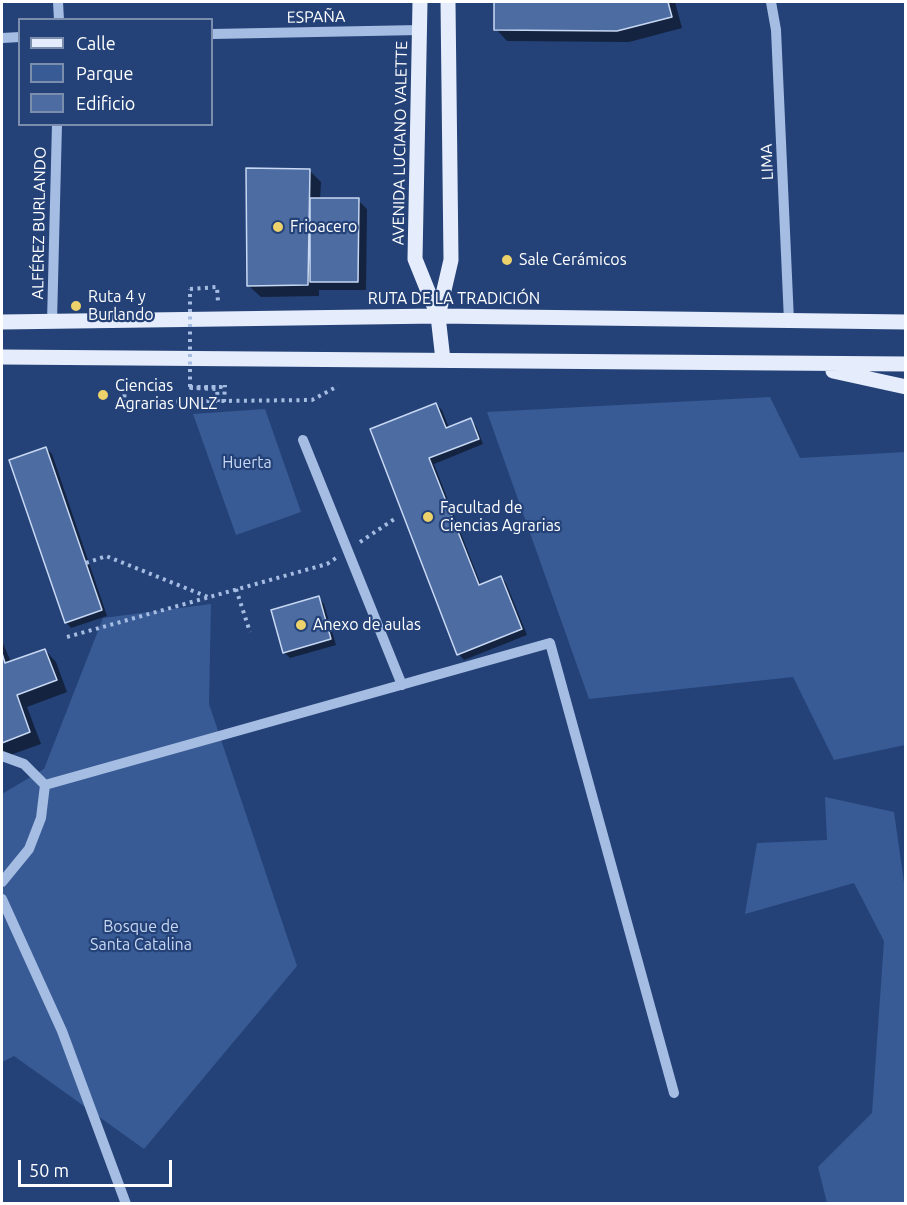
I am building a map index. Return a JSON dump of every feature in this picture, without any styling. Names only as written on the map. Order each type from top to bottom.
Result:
[{"type":"main road","name":"AVENIDA LUCIANO VALETTE","points":[[420,2],[415,259],[438,316],[443,360]]},
{"type":"main road","name":"AVENIDA LUCIANO VALETTE","points":[[438,316],[451,260],[448,2]]},
{"type":"main road","name":"RUTA DE LA TRADICIÓN","points":[[2,322],[220,317],[438,316],[906,322]]},
{"type":"main road","points":[[2,357],[906,364]]},
{"type":"main road","points":[[798,364],[906,387]]},
{"type":"street","points":[[58,2],[58,18]]},
{"type":"street","name":"LIMA","points":[[771,2],[776,30],[789,321]]},
{"type":"street","name":"ESPAÑA","points":[[213,34],[420,30]]},
{"type":"street","points":[[2,38],[18,38]]},
{"type":"street","name":"ALFÉREZ BURLANDO","points":[[52,322],[57,126]]},
{"type":"street","points":[[303,440],[402,685]]},
{"type":"street","points":[[45,785],[550,643],[674,1093]]},
{"type":"street","points":[[2,756],[24,764],[45,785]]},
{"type":"street","points":[[2,882],[29,849],[40,818],[45,785]]},
{"type":"street","points":[[2,899],[63,1031],[126,1203]]},
{"type":"path","points":[[218,402],[217,389],[191,388],[221,387],[190,387],[190,289],[217,287],[220,317]]},
{"type":"path","points":[[224,402],[225,385]]},
{"type":"path","points":[[125,387],[124,402],[224,402],[312,400],[338,386]]},
{"type":"path","points":[[67,637],[327,564],[396,518]]},
{"type":"path","points":[[86,563],[106,556],[208,597]]},
{"type":"path","points":[[236,590],[249,632]]},
{"type":"green space","points":[[770,397],[800,458],[905,452],[905,745],[834,760],[793,677],[589,699],[487,412]]},
{"type":"green space","name":"Huerta","points":[[265,409],[301,512],[236,535],[193,414]]},
{"type":"green space","name":"Bosque de Santa Catalina","points":[[211,604],[209,704],[297,966],[144,1149],[14,1056],[2,1062],[2,794],[44,769],[103,618]]},
{"type":"green space","points":[[825,797],[894,812],[906,897],[905,1203],[827,1203],[818,1167],[872,1113],[884,941],[854,883],[745,914],[757,843],[827,840]]},
{"type":"building","points":[[494,2],[668,2],[672,17],[617,31],[494,30]]},
{"type":"building","name":"Frioacero","points":[[246,168],[310,169],[308,285],[247,286]]},
{"type":"building","points":[[310,198],[359,198],[358,282],[310,282]]},
{"type":"building","name":"Facultad de Ciencias Agrarias","points":[[436,403],[446,428],[471,418],[479,439],[429,458],[479,585],[501,576],[522,629],[457,655],[370,429]]},
{"type":"building","points":[[46,447],[102,610],[65,623],[9,460]]},
{"type":"building","name":"Anexo de aulas","points":[[319,596],[331,639],[283,653],[271,610]]},
{"type":"building","points":[[45,649],[57,680],[17,695],[30,732],[2,743],[2,653],[5,663]]},
{"type":"place","name":"Frioacero","points":[[278,227]]},
{"type":"place","name":"Sale Cerámicos","points":[[507,260]]},
{"type":"place","name":"Ruta 4 y Burlando","points":[[76,306]]},
{"type":"place","name":"Ciencias Agrarias UNLZ","points":[[103,395]]},
{"type":"place","name":"Facultad de Ciencias Agrarias","points":[[428,517]]},
{"type":"place","name":"Anexo de aulas","points":[[301,625]]}]
